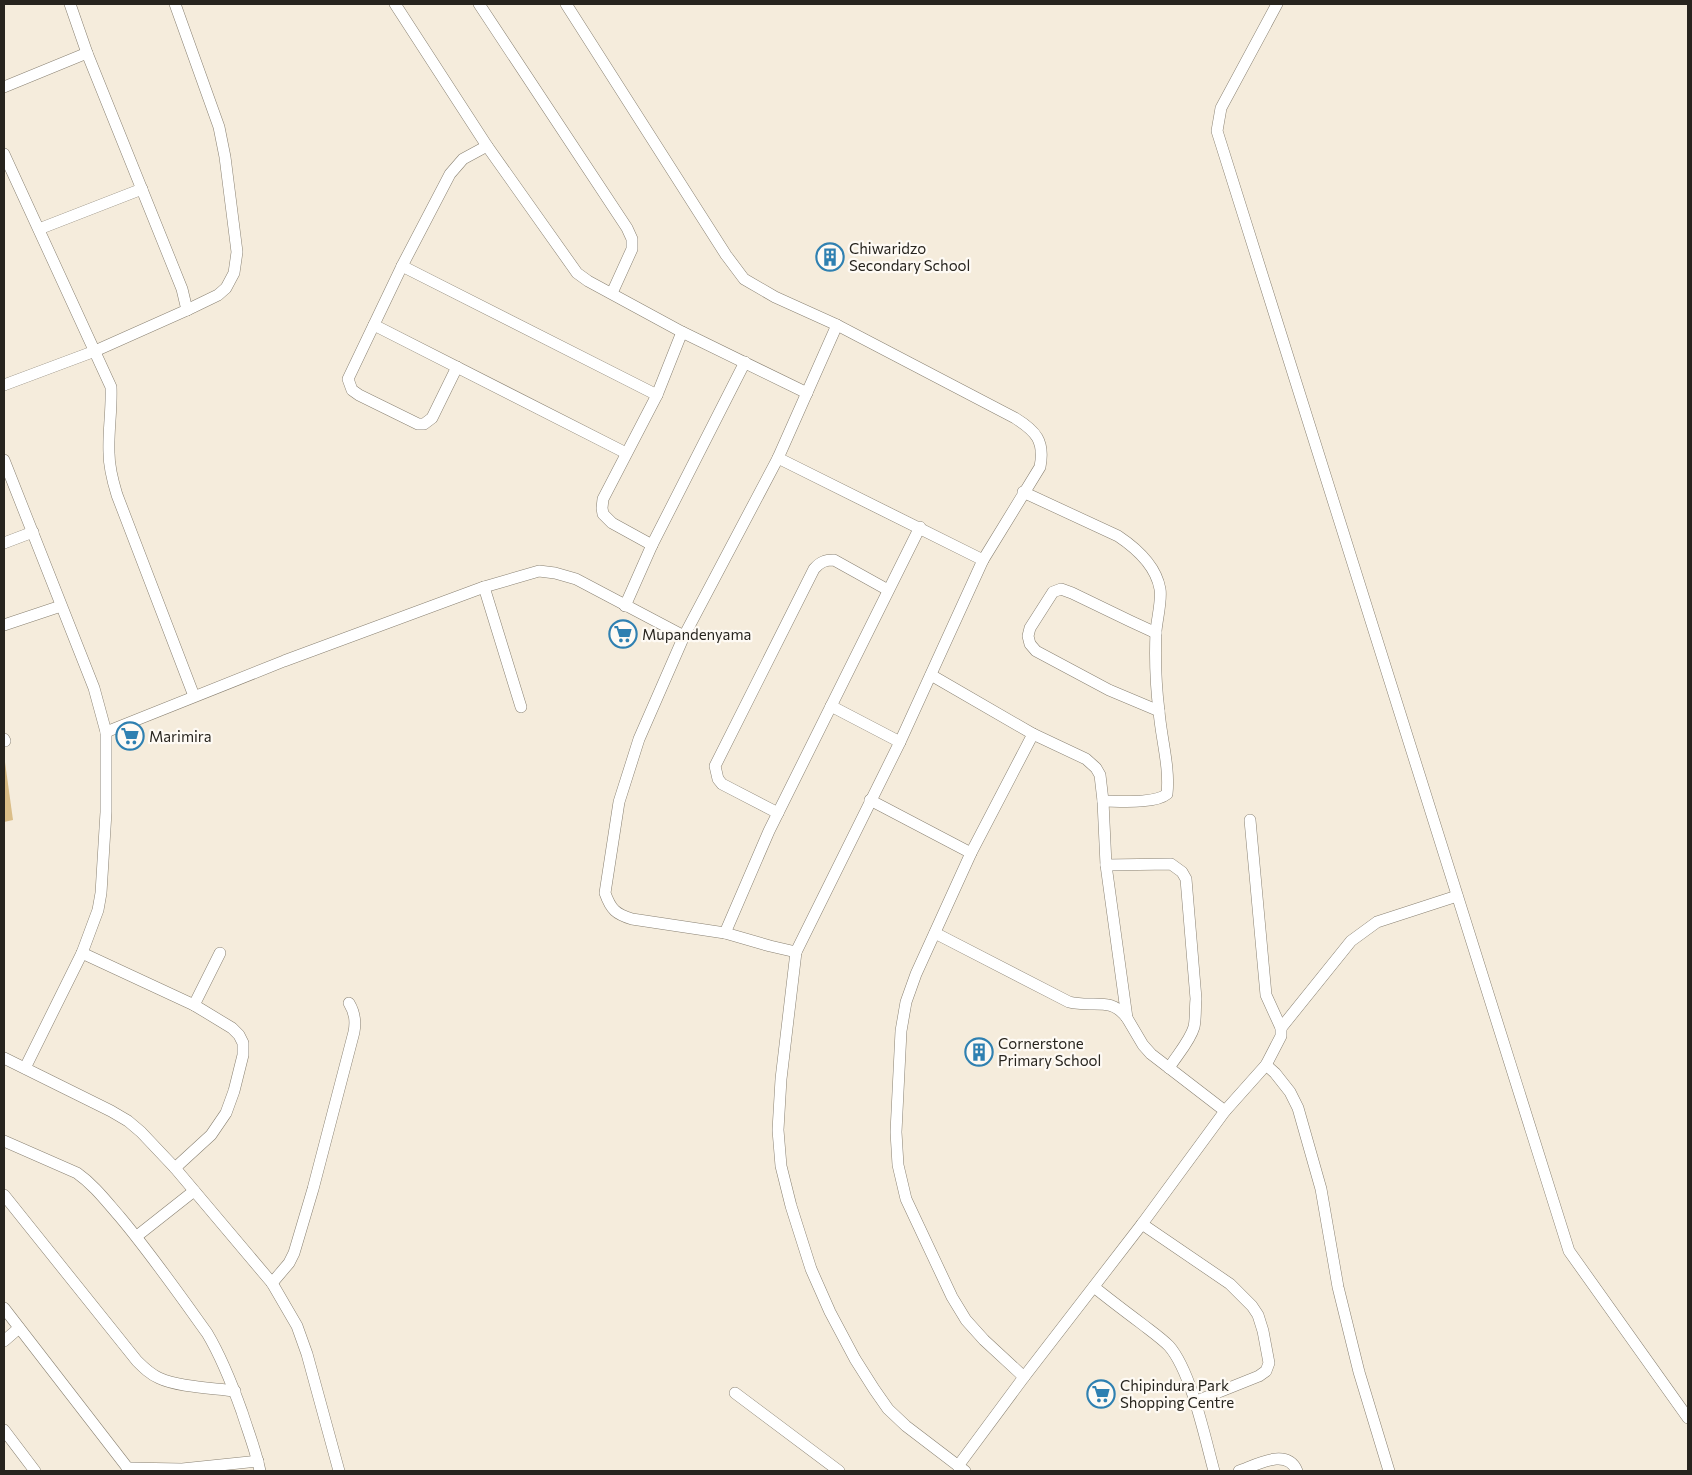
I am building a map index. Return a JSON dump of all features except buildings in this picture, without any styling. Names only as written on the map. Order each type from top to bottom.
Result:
[{"type":"street","points":[[70,4],[86,52],[182,289],[187,310]]},
{"type":"street","points":[[4,385],[95,351],[218,295],[226,288],[234,273],[238,252],[219,127],[175,4]]},
{"type":"street","points":[[395,4],[487,146],[577,273],[588,281],[682,332],[807,393]]},
{"type":"street","points":[[478,4],[627,228],[632,239],[632,249],[612,293]]},
{"type":"street","points":[[566,4],[726,255],[744,279],[775,297],[837,325],[1028,426],[1036,434],[1041,444],[1040,467],[983,560],[900,742],[796,952],[781,1079],[778,1130],[781,1166],[791,1206],[811,1269],[830,1312],[855,1359],[888,1409],[962,1469],[1024,1377],[1142,1224],[1225,1111],[1266,1065],[1281,1036],[1281,1028],[1266,995],[1250,820]]},
{"type":"street","points":[[1277,4],[1222,108],[1216,131],[1569,1251],[1688,1418]]},
{"type":"street","points":[[4,87],[86,52]]},
{"type":"street","points":[[457,367],[432,418],[424,424],[418,424],[359,395],[352,390],[348,379],[402,266],[450,174],[463,159],[487,146]]},
{"type":"street","points":[[4,154],[111,387],[109,454],[116,495],[194,696]]},
{"type":"street","points":[[39,229],[142,189]]},
{"type":"street","points":[[402,266],[657,394]]},
{"type":"street","points":[[374,325],[626,453]]},
{"type":"street","points":[[796,952],[726,933],[632,919],[620,915],[610,906],[605,894],[619,802],[639,739],[684,636],[778,458],[837,325]]},
{"type":"street","points":[[652,545],[606,518],[602,508],[603,499],[657,394],[682,332]]},
{"type":"street","points":[[625,606],[652,545],[745,362]]},
{"type":"street","points":[[778,458],[983,560]]},
{"type":"street","points":[[4,460],[94,688],[106,732],[106,812],[102,892],[98,910],[82,953],[25,1068]]},
{"type":"street","points":[[1024,492],[1118,536],[1140,553],[1160,589],[1156,632],[1158,710],[1168,782],[1167,794],[1153,800],[1103,801]]},
{"type":"street","points":[[726,933],[778,813],[920,528]]},
{"type":"street","points":[[4,543],[33,532]]},
{"type":"street","points":[[778,813],[722,784],[718,778],[715,766],[814,569],[819,563],[826,560],[834,560],[888,590]]},
{"type":"street","points":[[106,732],[194,696],[484,587],[539,571],[576,579],[684,636]]},
{"type":"street","points":[[484,587],[521,707]]},
{"type":"street","points":[[1156,632],[1061,589],[1053,592],[1030,628],[1028,636],[1030,644],[1036,651],[1109,690],[1158,710]]},
{"type":"street","points":[[4,625],[61,606]]},
{"type":"street","points":[[931,675],[1033,734],[1086,759],[1096,768],[1100,775],[1106,865],[1127,1018]]},
{"type":"street","points":[[831,706],[900,742]]},
{"type":"street","points":[[1024,1377],[984,1340],[966,1320],[952,1297],[906,1199],[898,1165],[896,1132],[901,1031],[906,1002],[916,974],[971,853],[1033,734]]},
{"type":"street","points":[[870,800],[971,853]]},
{"type":"street","points":[[1106,865],[1171,864],[1182,872],[1186,879],[1196,998],[1194,1026],[1190,1036],[1169,1068]]},
{"type":"street","points":[[1281,1028],[1351,941],[1377,922],[1457,896]]},
{"type":"street","points":[[935,933],[1070,1002],[1116,1006],[1122,1010],[1143,1045],[1151,1054],[1225,1111]]},
{"type":"street","points":[[82,953],[194,1005],[232,1028],[243,1042],[243,1055],[226,1113],[211,1135],[175,1168]]},
{"type":"street","points":[[194,1005],[220,953]]},
{"type":"street","points":[[272,1283],[289,1263],[294,1253],[313,1189],[354,1032],[355,1016],[349,1003]]},
{"type":"street","points":[[4,1058],[128,1121],[175,1168],[272,1283],[299,1333],[307,1354],[338,1471]]},
{"type":"street","points":[[1266,1065],[1290,1092],[1298,1108],[1321,1189],[1338,1287],[1388,1471]]},
{"type":"street","points":[[4,1141],[77,1173],[87,1180],[137,1236],[207,1333],[226,1368],[259,1466],[129,1469],[4,1308]]},
{"type":"street","points":[[137,1236],[194,1191]]},
{"type":"street","points":[[4,1195],[137,1361],[148,1372],[161,1379],[176,1383],[234,1391]]},
{"type":"street","points":[[1142,1224],[1230,1284],[1252,1306],[1258,1315],[1263,1331],[1270,1363],[1266,1371],[1259,1376],[1194,1402]]},
{"type":"street","points":[[1094,1287],[1169,1347],[1186,1376],[1214,1471]]},
{"type":"street","points":[[4,1341],[20,1328]]},
{"type":"street","points":[[735,1393],[839,1471]]},
{"type":"street","points":[[4,1430],[35,1471]]},
{"type":"street","points":[[1238,1471],[1278,1458],[1288,1459],[1297,1471]]},
{"type":"shaded area","points":[[4,755],[13,820],[4,822]]},
{"type":"place","name":"Chiwaridzo Secondary School","points":[[830,257]]},
{"type":"place","name":"Mupandenyama","points":[[623,634]]},
{"type":"place","name":"Marimira","points":[[130,736]]},
{"type":"place","name":"Cornerstone Primary School","points":[[979,1052]]},
{"type":"place","name":"Chipindura Park Shopping Centre","points":[[1101,1394]]}]
